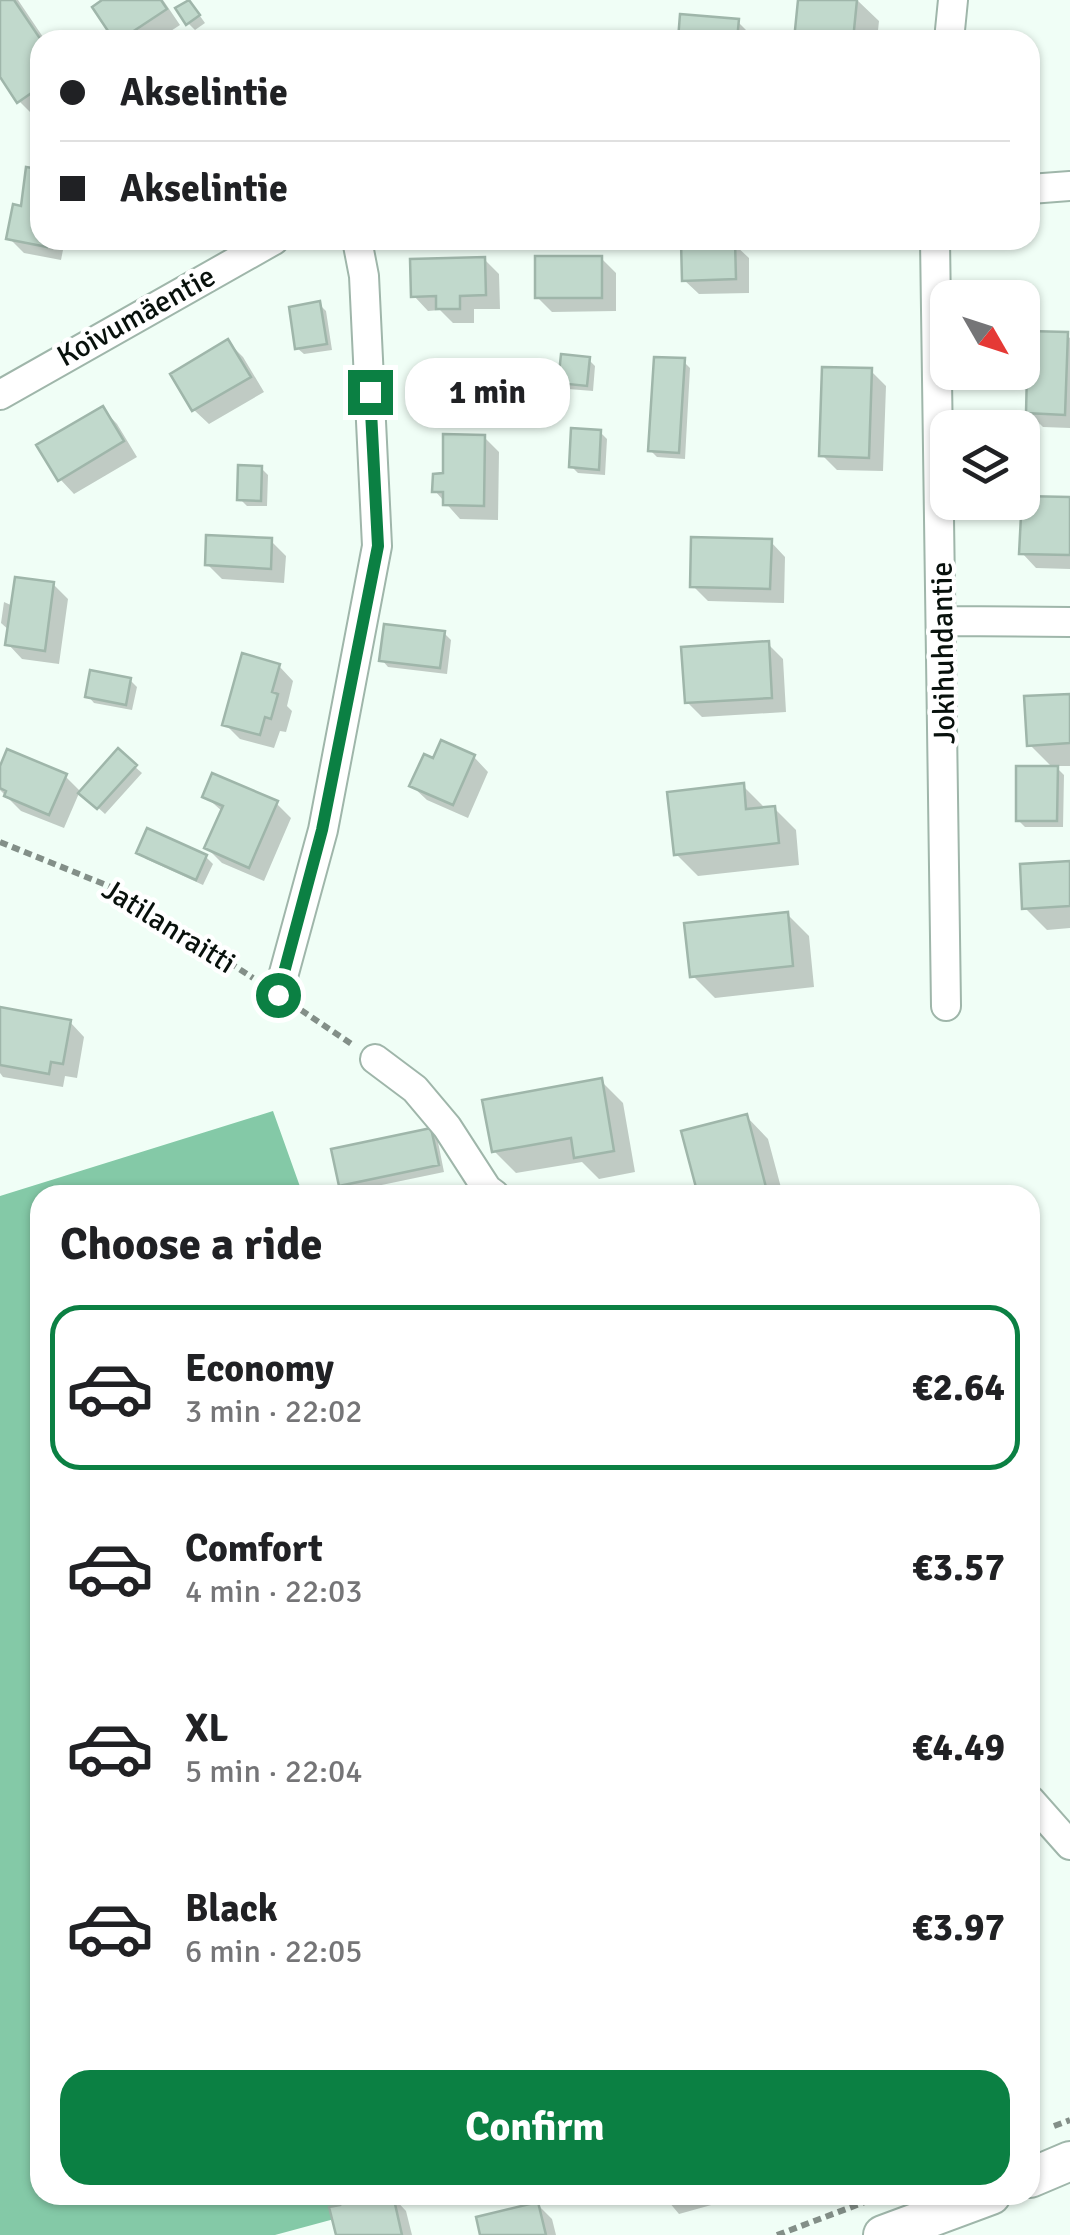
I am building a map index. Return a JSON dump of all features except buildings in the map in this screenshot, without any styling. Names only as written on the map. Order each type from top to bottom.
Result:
[{"type":"main road","points":[[1040,2174],[1070,2160]]},
{"type":"main road","points":[[874,2218],[940,2205]]},
{"type":"street","points":[[950,30],[953,0]]},
{"type":"street","points":[[1040,188],[1070,186]]},
{"type":"street","name":"Koivumäentie","points":[[0,394],[256,250]]},
{"type":"street","points":[[278,995],[322,830],[378,546],[364,276],[359,250]]},
{"type":"street","name":"Jokihuhdantie","points":[[935,250],[946,1006]]},
{"type":"street","points":[[943,621],[1070,622]]},
{"type":"street","points":[[375,1059],[416,1089],[484,1185]]},
{"type":"street","points":[[1040,1812],[1070,1846]]},
{"type":"path","name":"Jatilanraitti","points":[[0,842],[121,891],[375,1059]]},
{"type":"path","points":[[777,2235],[874,2218]]},
{"type":"green space","points":[[273,1111],[299,1185],[35,1185]]},
{"type":"green space","points":[[30,1187],[30,2205],[386,2205],[275,2235],[0,2235],[0,1196]]},
{"type":"route","points":[[278,995],[322,830],[378,546],[370,392]]}]
